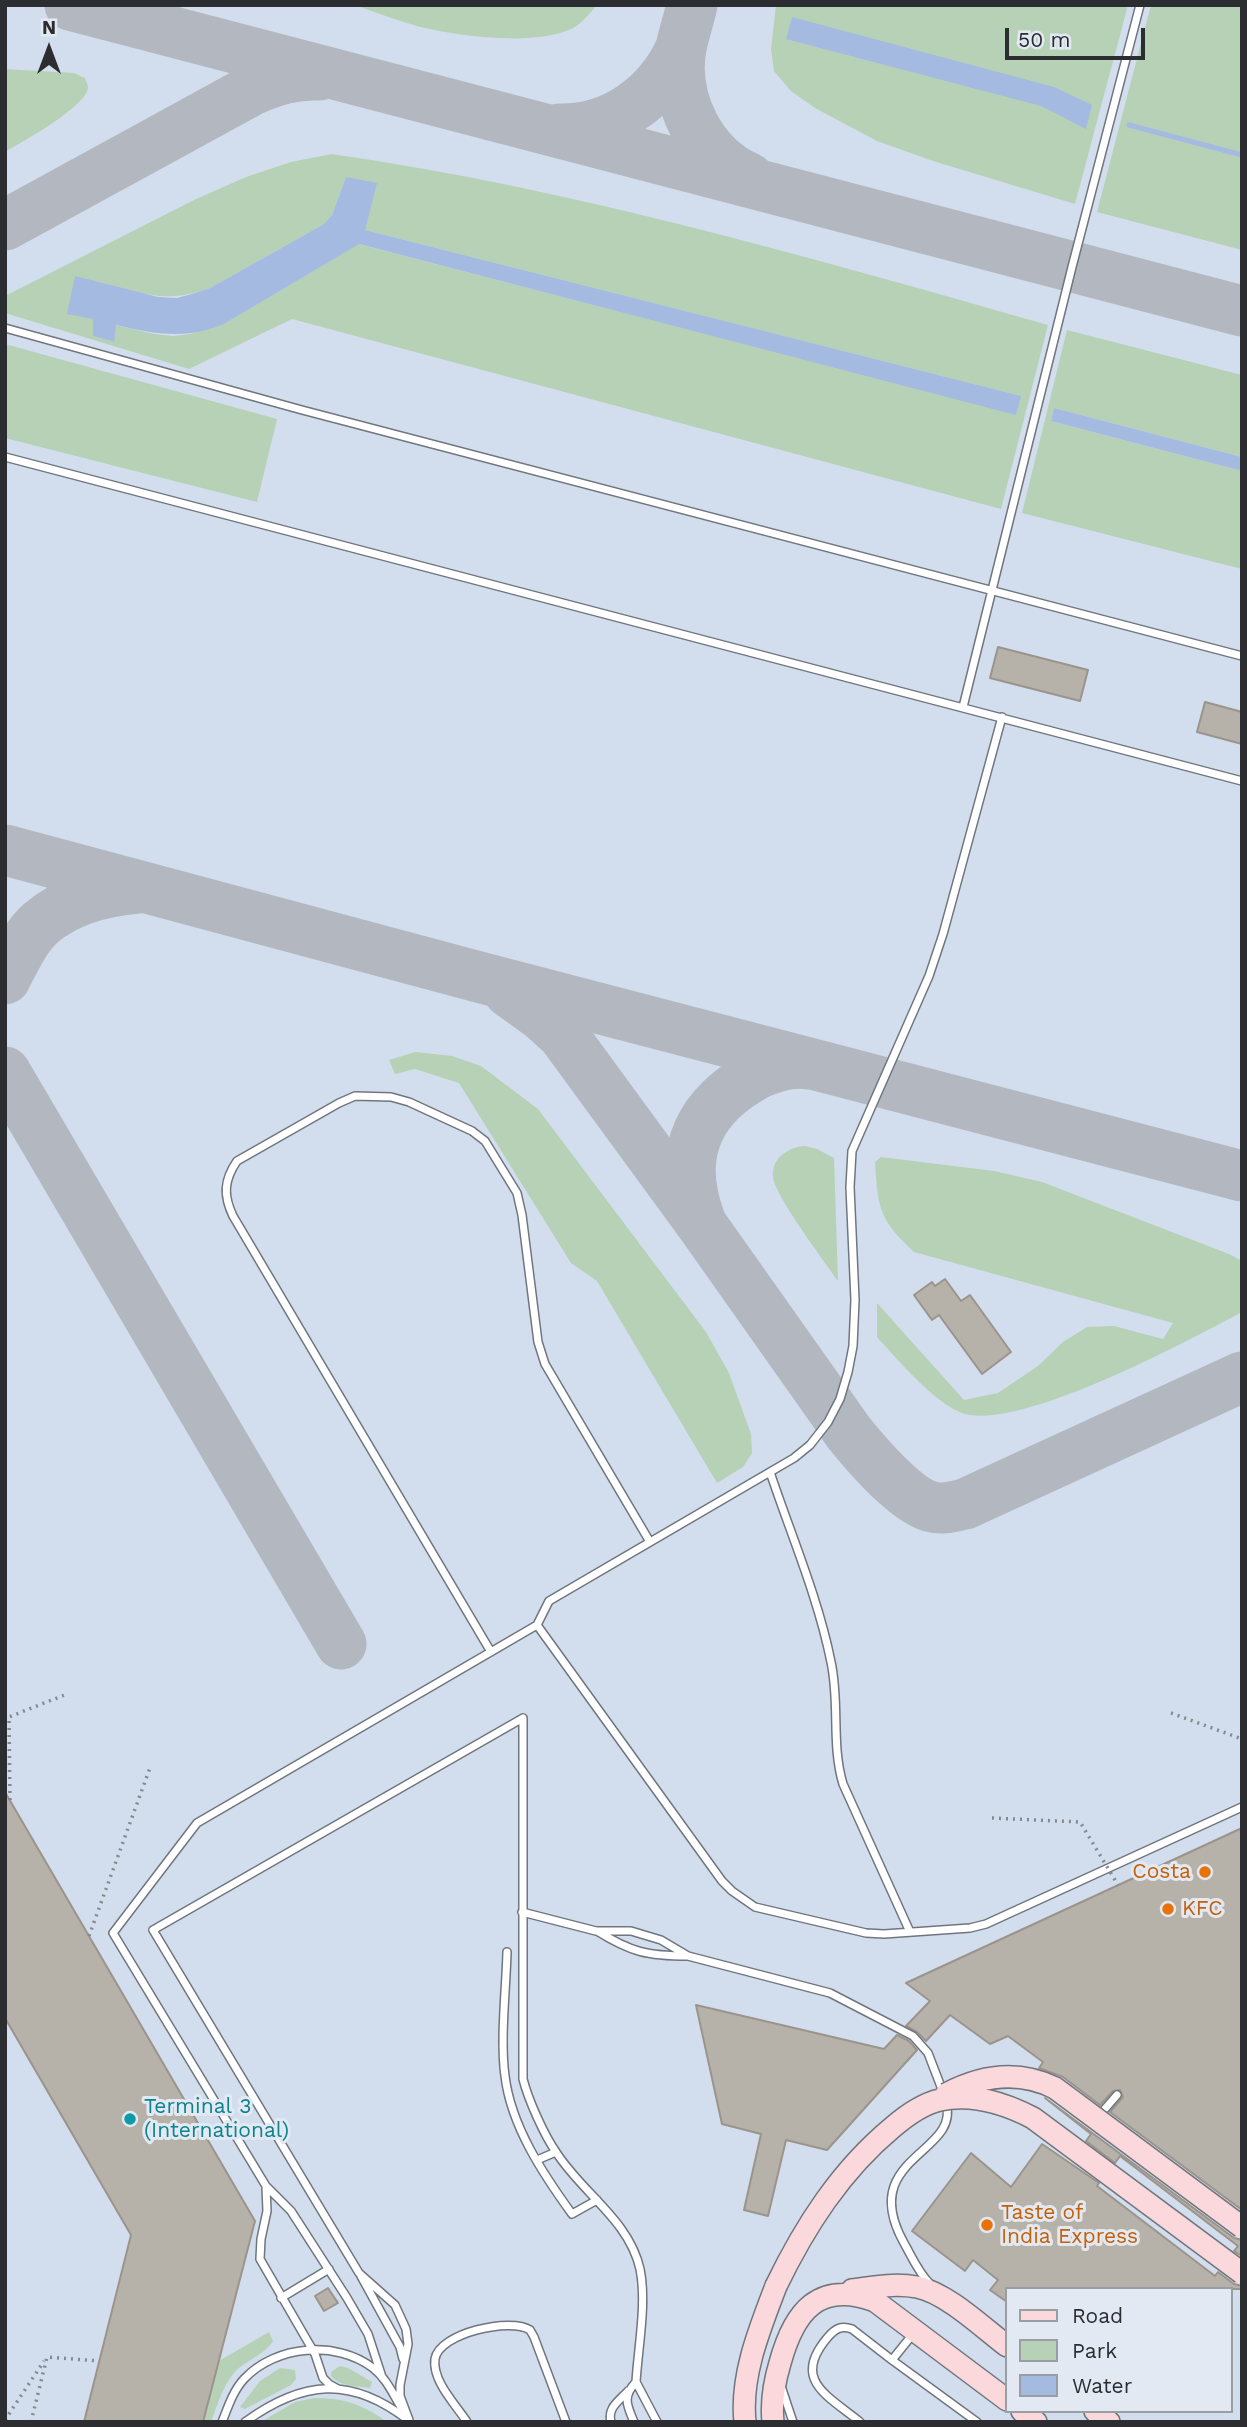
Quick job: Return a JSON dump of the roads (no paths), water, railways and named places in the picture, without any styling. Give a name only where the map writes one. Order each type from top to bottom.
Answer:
[{"type":"main road","points":[[745,2422],[752,2358],[776,2286],[790,2257],[827,2197],[859,2158],[883,2135],[907,2115],[957,2088],[999,2077],[1027,2077],[1055,2088],[1242,2227]]},
{"type":"main road","points":[[923,2106],[939,2100],[967,2098],[1015,2108],[1033,2118],[1242,2273]]},
{"type":"main road","points":[[773,2422],[772,2396],[788,2338],[799,2316],[826,2297],[852,2290],[905,2286],[919,2288],[946,2300],[1006,2345]]},
{"type":"main road","points":[[826,2297],[860,2295],[876,2301],[1006,2399]]},
{"type":"lane","points":[[963,707],[1075,254],[1140,5]]},
{"type":"lane","points":[[5,328],[302,410],[1242,656]]},
{"type":"lane","points":[[5,457],[1242,781]]},
{"type":"lane","points":[[409,2421],[382,2377],[368,2334],[329,2269],[291,2211],[266,2186],[113,1933],[197,1823],[537,1625],[549,1601],[794,1458],[810,1445],[828,1422],[840,1399],[853,1346],[855,1300],[850,1187],[852,1152],[929,976],[1002,717]]},
{"type":"lane","points":[[491,1652],[233,1216],[227,1203],[225,1186],[237,1161],[339,1103],[371,1095],[409,1102],[472,1131],[485,1141],[517,1193],[538,1342],[545,1364],[650,1542]]},
{"type":"lane","points":[[770,1472],[825,1634],[836,1690],[838,1765],[843,1784],[910,1931]]},
{"type":"lane","points":[[537,1625],[722,1881],[755,1908],[769,1912],[866,1933],[970,1928],[986,1924],[1242,1807]]},
{"type":"lane","points":[[403,2366],[400,2347],[359,2273],[153,1930],[523,1718],[523,2079],[527,2093],[556,2152],[628,2238],[643,2287],[636,2382],[657,2422]]},
{"type":"lane","points":[[522,1912],[596,1931],[631,1931],[661,1940],[688,1956]]},
{"type":"lane","points":[[596,1931],[624,1948],[657,1956],[688,1956],[830,1993],[913,2036],[928,2053],[937,2072],[948,2111],[947,2121],[941,2133],[901,2170],[892,2189],[891,2201],[896,2229],[902,2240],[922,2275],[946,2300]]},
{"type":"lane","points":[[508,1952],[504,2075],[514,2115],[537,2160],[572,2214],[597,2200]]},
{"type":"lane","points":[[1096,2118],[1116,2095]]},
{"type":"lane","points":[[537,2160],[556,2152]]},
{"type":"lane","points":[[266,2186],[267,2211],[259,2250],[260,2259],[312,2350],[323,2378],[338,2389],[373,2398],[392,2407],[409,2421]]},
{"type":"lane","points":[[281,2298],[329,2269]]},
{"type":"lane","points":[[359,2273],[395,2305],[403,2321],[408,2337],[400,2396],[409,2421]]},
{"type":"lane","points":[[467,2422],[439,2380],[435,2360],[439,2348],[449,2339],[461,2335],[516,2324],[530,2330],[534,2337],[566,2422]]},
{"type":"lane","points":[[860,2422],[815,2383],[811,2369],[814,2356],[835,2330],[846,2326],[977,2422]]},
{"type":"lane","points":[[892,2360],[915,2331]]},
{"type":"lane","points":[[222,2422],[232,2396],[252,2372],[289,2353],[312,2350],[346,2355],[366,2364],[382,2377]]},
{"type":"lane","points":[[776,2376],[793,2422]]},
{"type":"lane","points":[[611,2422],[611,2409],[636,2382]]},
{"type":"lane","points":[[245,2422],[291,2395],[305,2390],[338,2389]]},
{"type":"lane","points":[[628,2390],[627,2404],[635,2422]]},
{"type":"water","points":[[792,17],[1054,87],[1092,105],[1086,129],[1041,106],[786,39]]},
{"type":"water","points":[[346,177],[377,183],[365,230],[1021,396],[1016,415],[359,244],[224,324],[210,329],[170,334],[116,325],[114,342],[93,336],[93,319],[67,314],[75,276],[158,297],[177,298],[210,288],[324,224],[332,215]]},
{"type":"water","points":[[1054,408],[1242,457],[1242,471],[1051,421]]},
{"type":"waterway","points":[[1129,125],[1242,155]]},
{"type":"place","name":"Costa","points":[[1205,1872]]},
{"type":"place","name":"KFC","points":[[1168,1909]]},
{"type":"place","name":"Terminal 3 (International)","points":[[130,2119]]},
{"type":"place","name":"Taste of India Express","points":[[987,2225]]}]
